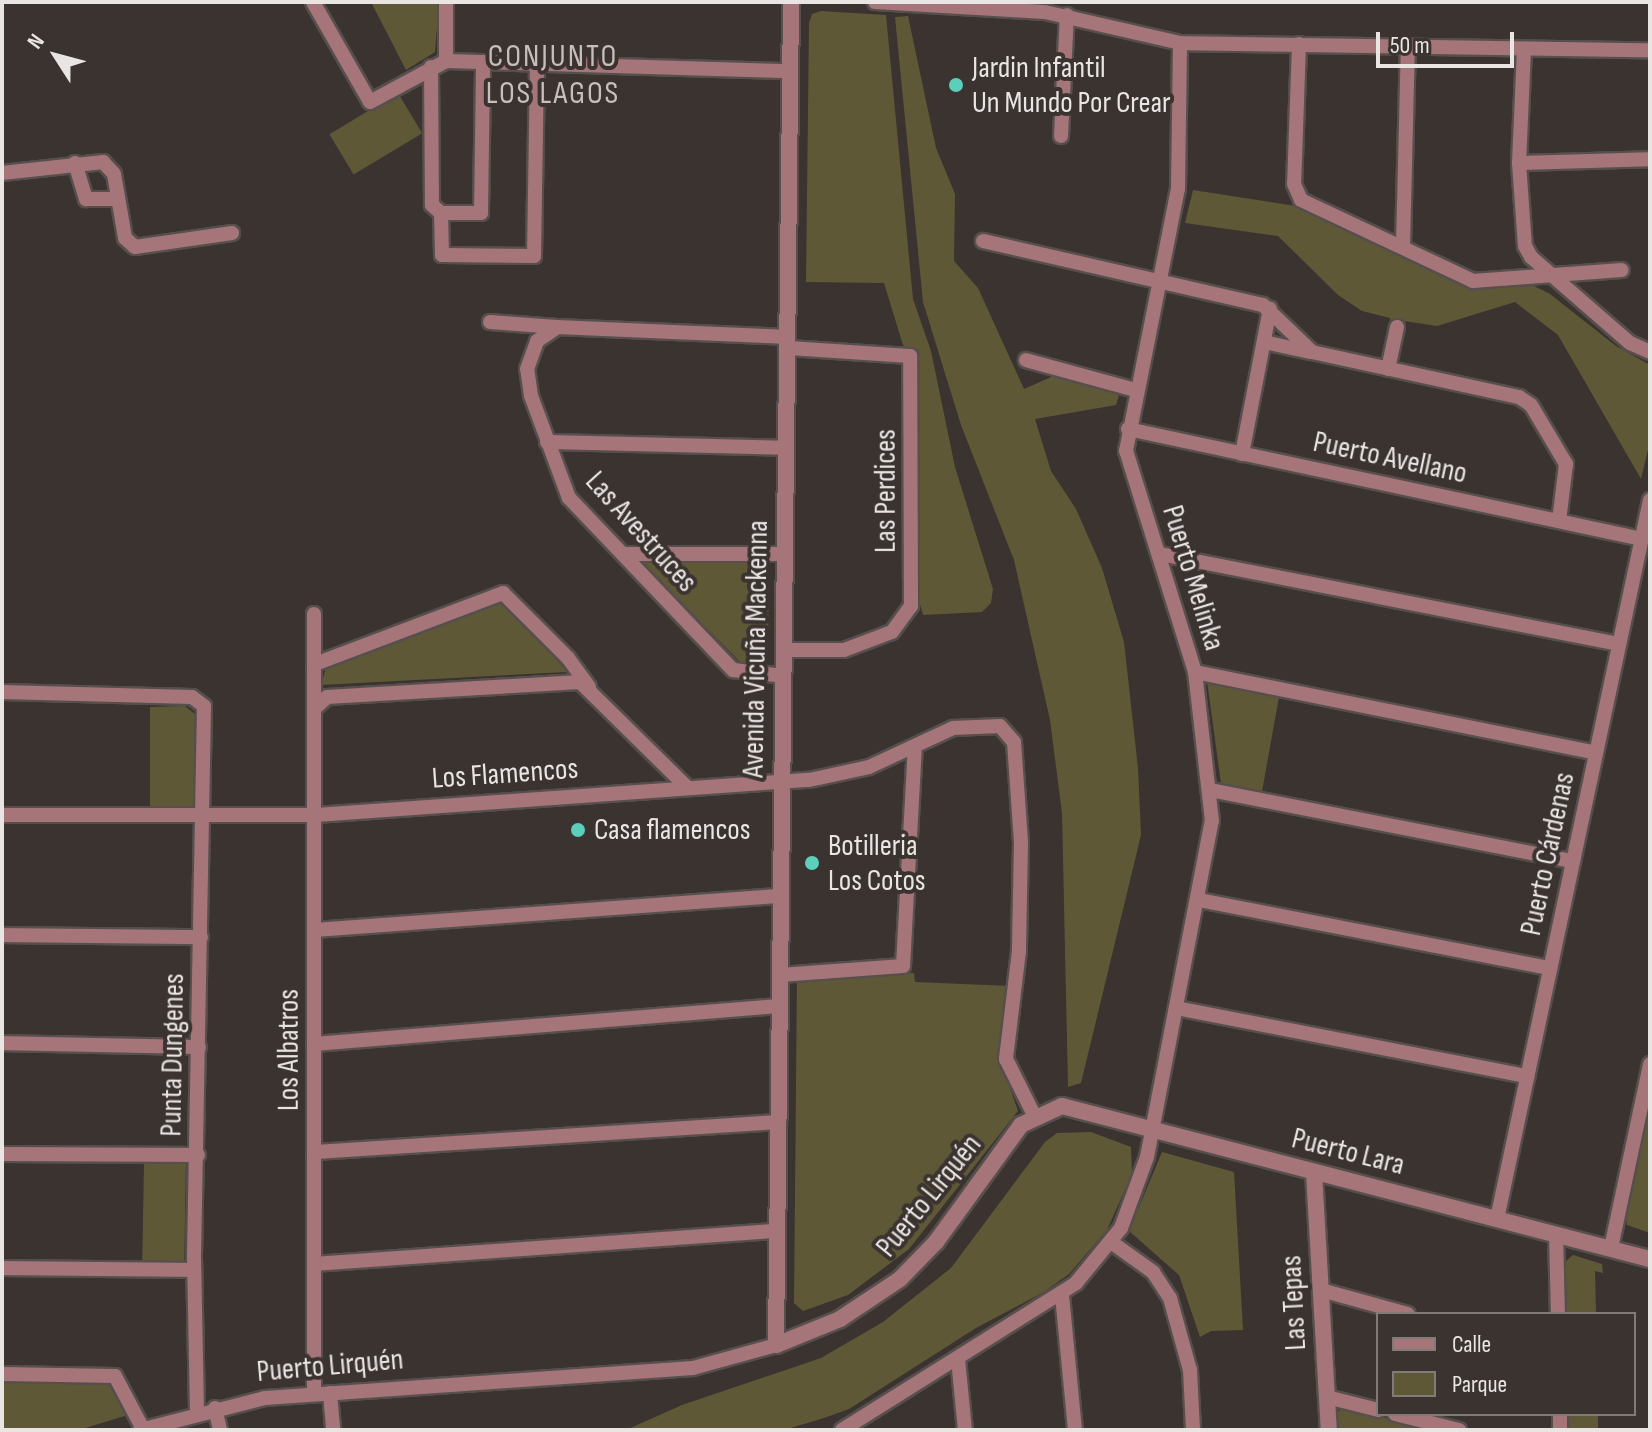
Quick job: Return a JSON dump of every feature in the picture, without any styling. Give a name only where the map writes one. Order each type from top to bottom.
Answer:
[{"type":"street","points":[[313,2],[370,102],[446,61],[791,71]]},
{"type":"street","points":[[446,2],[446,61]]},
{"type":"street","name":"Avenida Vicuña Mackenna","points":[[776,1345],[791,2]]},
{"type":"street","points":[[875,2],[1067,15],[1180,43],[1650,50]]},
{"type":"street","points":[[1061,136],[1067,15]]},
{"type":"street","name":"Puerto Melinka","points":[[842,1430],[1062,1295],[1111,1242],[1140,1185],[1154,1129],[1212,821],[1195,672],[1131,470],[1128,429],[1178,189],[1180,43]]},
{"type":"street","points":[[1299,44],[1297,196],[1473,281],[1555,278],[1622,270]]},
{"type":"street","points":[[1403,246],[1408,48]]},
{"type":"street","points":[[1524,49],[1519,163],[1525,246],[1555,278],[1630,343],[1650,352]]},
{"type":"street","points":[[431,67],[432,205],[441,213],[481,213],[483,62]]},
{"type":"street","points":[[441,213],[442,255],[534,256],[537,63]]},
{"type":"street","points":[[1519,163],[1650,159]]},
{"type":"street","points":[[2,173],[75,163],[108,165],[125,238],[135,247],[232,233]]},
{"type":"street","points":[[75,163],[86,199],[118,199]]},
{"type":"street","points":[[983,241],[1270,309],[1312,352]]},
{"type":"street","points":[[1242,454],[1270,309]]},
{"type":"street","points":[[490,322],[788,342]]},
{"type":"street","name":"Las Avestruces","points":[[558,327],[537,341],[527,369],[547,442],[569,498],[733,670],[784,676]]},
{"type":"street","points":[[1388,369],[1397,327]]},
{"type":"street","name":"Las Perdices","points":[[784,650],[837,652],[892,632],[908,616],[911,591],[910,356],[788,342]]},
{"type":"street","points":[[1264,342],[1508,392],[1531,405],[1568,472],[1559,521]]},
{"type":"street","points":[[1026,360],[1136,390]]},
{"type":"street","name":"Puerto Avellano","points":[[1128,429],[1642,539]]},
{"type":"street","points":[[547,442],[787,448]]},
{"type":"street","name":"Puerto Cárdenas","points":[[1497,1219],[1650,500]]},
{"type":"street","points":[[624,554],[785,554]]},
{"type":"street","points":[[1160,554],[1619,644]]},
{"type":"street","points":[[315,664],[503,593],[568,658],[589,687],[686,786]]},
{"type":"street","name":"Los Albatros","points":[[314,614],[314,1394]]},
{"type":"street","points":[[1195,672],[1596,753]]},
{"type":"street","points":[[316,707],[327,697],[580,682],[589,687]]},
{"type":"street","name":"Punta Dungenes","points":[[2,692],[199,699],[204,706],[194,1270],[197,1414]]},
{"type":"street","name":"Los Flamencos","points":[[2,815],[316,815],[783,781],[851,773],[965,725],[1000,726],[1014,742],[1021,843],[1019,951],[1006,1059],[1034,1115]]},
{"type":"street","points":[[780,975],[903,966],[915,746]]},
{"type":"street","points":[[1210,790],[1573,861]]},
{"type":"street","points":[[315,930],[781,896]]},
{"type":"street","points":[[1199,900],[1550,968]]},
{"type":"street","points":[[2,935],[201,937]]},
{"type":"street","points":[[315,1044],[780,1006]]},
{"type":"street","points":[[1176,1008],[1527,1076]]},
{"type":"street","points":[[2,1043],[199,1047]]},
{"type":"street","points":[[1611,1248],[1650,1064]]},
{"type":"street","name":"Puerto Lara","points":[[1034,1115],[1062,1106],[1650,1259]]},
{"type":"street","name":"Puerto Lirquén","points":[[142,1430],[215,1408],[314,1394],[693,1368],[776,1345],[840,1319],[900,1279],[936,1242],[1010,1139],[1034,1115]]},
{"type":"street","points":[[315,1152],[779,1122]]},
{"type":"street","points":[[2,1154],[198,1155]]},
{"type":"street","name":"Las Tepas","points":[[1314,1173],[1329,1430]]},
{"type":"street","points":[[314,1264],[777,1231]]},
{"type":"street","points":[[1556,1234],[1558,1312]]},
{"type":"street","points":[[1111,1242],[1153,1272],[1170,1298],[1190,1370],[1193,1430]]},
{"type":"street","points":[[2,1268],[194,1270]]},
{"type":"street","points":[[1321,1290],[1401,1312]]},
{"type":"street","points":[[1062,1295],[1075,1430]]},
{"type":"street","points":[[958,1359],[965,1430]]},
{"type":"street","points":[[2,1374],[115,1376],[142,1430]]},
{"type":"street","points":[[330,1393],[333,1430]]},
{"type":"street","points":[[1327,1397],[1376,1409]]},
{"type":"street","points":[[215,1408],[220,1430]]},
{"type":"street","points":[[1403,1416],[1459,1430]]},
{"type":"green space","points":[[371,2],[439,2],[435,52],[406,70]]},
{"type":"green space","points":[[821,11],[886,15],[913,299],[931,351],[955,467],[993,589],[991,603],[982,612],[923,615],[918,597],[918,367],[916,354],[903,345],[884,283],[806,282],[809,23],[812,14]]},
{"type":"green space","points":[[908,16],[936,148],[955,194],[954,261],[978,288],[1024,389],[1058,374],[1120,392],[1116,405],[1035,419],[1051,471],[1076,509],[1102,568],[1124,642],[1138,768],[1141,835],[1081,1083],[1068,1087],[1062,813],[1050,720],[1014,560],[961,425],[923,302],[895,17]]},
{"type":"green space","points":[[398,93],[422,133],[354,174],[329,134]]},
{"type":"green space","points":[[1193,190],[1302,207],[1477,287],[1534,286],[1550,294],[1616,346],[1650,365],[1650,441],[1641,479],[1558,335],[1515,302],[1437,326],[1404,321],[1402,327],[1390,325],[1390,318],[1362,311],[1338,295],[1278,236],[1185,223]]},
{"type":"green space","points":[[762,560],[769,566],[768,648],[762,661],[744,666],[641,562]]},
{"type":"green space","points":[[497,602],[511,606],[567,672],[321,685],[326,668]]},
{"type":"green space","points":[[1207,681],[1279,697],[1261,797],[1221,784]]},
{"type":"green space","points":[[185,706],[196,715],[196,801],[191,809],[150,811],[150,707]]},
{"type":"green space","points":[[914,973],[915,982],[1010,986],[1002,1065],[1018,1111],[909,1249],[848,1295],[803,1311],[794,1303],[797,976]]},
{"type":"green space","points":[[1650,1102],[1650,1233],[1627,1225],[1625,1214]]},
{"type":"green space","points":[[1091,1132],[1131,1147],[1132,1174],[1107,1230],[1069,1274],[1044,1292],[976,1328],[849,1409],[824,1418],[784,1430],[626,1430],[682,1405],[821,1358],[883,1322],[951,1268],[1045,1142],[1057,1133]]},
{"type":"green space","points":[[1162,1152],[1234,1172],[1243,1330],[1211,1331],[1200,1337],[1179,1275],[1129,1231]]},
{"type":"green space","points":[[144,1162],[186,1163],[184,1262],[142,1261]]},
{"type":"green space","points":[[1573,1255],[1602,1264],[1603,1273],[1595,1271],[1596,1312],[1565,1312],[1565,1262]]},
{"type":"green space","points":[[104,1381],[113,1385],[131,1414],[79,1430],[2,1430],[2,1382]]},
{"type":"green space","points":[[1345,1408],[1435,1430],[1338,1430],[1336,1412]]},
{"type":"green space","points":[[1567,1416],[1598,1416],[1598,1430],[1567,1430]]},
{"type":"place","name":"Jardin Infantil Un Mundo Por Crear","points":[[956,85]]},
{"type":"place","name":"Casa flamencos","points":[[578,830]]},
{"type":"place","name":"Botilleria Los Cotos","points":[[812,863]]},
{"type":"district","name":"CONJUNTO LOS LAGOS","points":[[553,76]]}]
